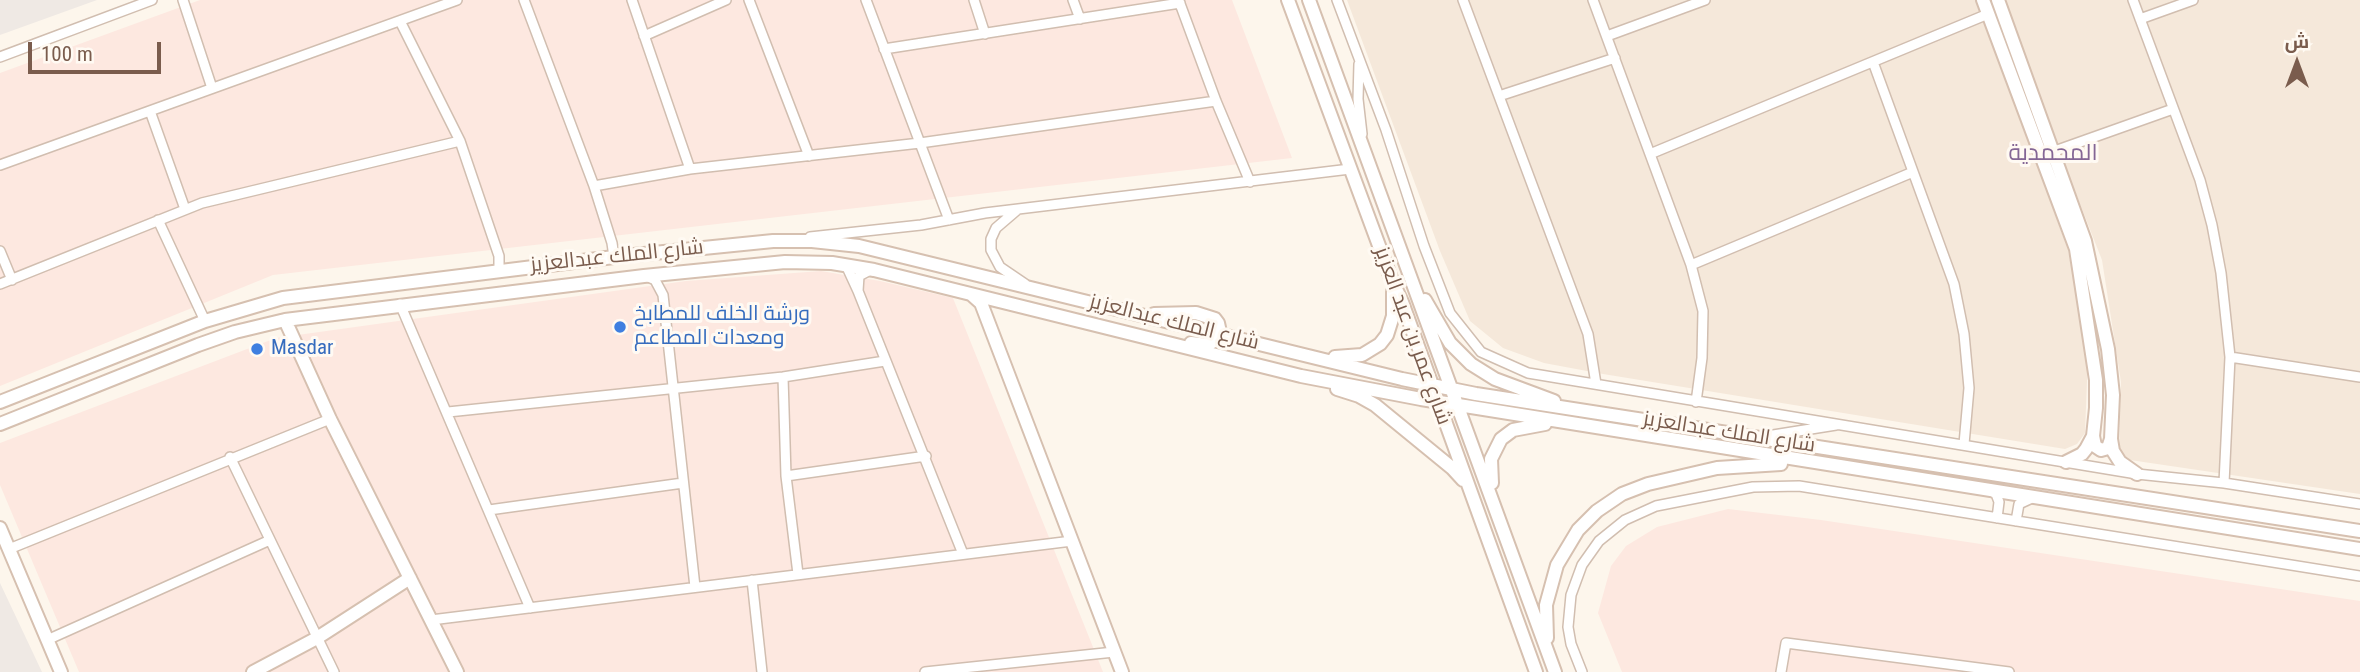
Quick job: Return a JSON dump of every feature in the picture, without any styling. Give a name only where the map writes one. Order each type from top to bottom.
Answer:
[{"type":"street","points":[[0,57],[152,0]]},
{"type":"street","points":[[183,0],[212,88]]},
{"type":"street","points":[[0,165],[457,0]]},
{"type":"street","points":[[524,0],[594,186],[614,257]]},
{"type":"street","points":[[632,0],[690,169]]},
{"type":"street","points":[[644,36],[726,0]]},
{"type":"street","points":[[749,0],[809,156]]},
{"type":"street","points":[[866,0],[949,219]]},
{"type":"street","points":[[974,0],[985,34]]},
{"type":"street","points":[[1073,0],[1080,19]]},
{"type":"street","name":"شارع عمر بن عبد العزيز","points":[[1288,0],[1402,302],[1536,672]]},
{"type":"street","name":"شارع عمر بن عبد العزيز","points":[[1309,0],[1556,672]]},
{"type":"street","points":[[1463,0],[1588,334],[1596,384]]},
{"type":"street","points":[[1593,0],[1690,265],[1703,310],[1702,358],[1696,402]]},
{"type":"street","points":[[1607,36],[1705,0]]},
{"type":"street","points":[[1983,0],[2076,249],[2096,380],[2093,436],[2095,446],[2101,450],[2108,448],[2111,439],[2113,395],[2099,301],[2085,241],[1998,0]]},
{"type":"street","points":[[2133,0],[2200,180],[2212,225],[2221,274],[2230,357],[2224,483]]},
{"type":"street","points":[[2140,19],[2193,0]]},
{"type":"street","points":[[1340,1],[1450,313],[1481,352],[1528,373],[2137,474],[2224,483],[2360,504]]},
{"type":"street","points":[[884,49],[1180,2],[1216,101],[1250,181]]},
{"type":"street","points":[[1650,154],[1988,14]]},
{"type":"street","points":[[400,21],[460,141],[499,256],[499,271]]},
{"type":"street","points":[[1359,58],[1358,99],[1364,149]]},
{"type":"street","points":[[1499,96],[1615,58]]},
{"type":"street","points":[[1873,62],[1954,284],[1964,334],[1969,387],[1964,444]]},
{"type":"street","points":[[594,186],[690,169],[920,143],[1216,101]]},
{"type":"street","points":[[2052,152],[2174,109]]},
{"type":"street","points":[[150,111],[185,209]]},
{"type":"street","points":[[0,284],[202,202],[460,141]]},
{"type":"street","points":[[773,241],[921,225],[1018,209],[1350,169]]},
{"type":"street","points":[[1690,265],[1913,172]]},
{"type":"street","points":[[1018,209],[996,228],[991,239],[991,250],[1000,267],[1031,288]]},
{"type":"street","points":[[158,220],[205,321]]},
{"type":"street","name":"شارع الملك عبدالعزيز","points":[[0,402],[205,321],[258,304],[314,292],[698,248],[773,241],[812,241],[859,246],[1452,389],[2360,531]]},
{"type":"street","points":[[589,282],[620,272],[698,263],[705,255],[698,248]]},
{"type":"street","points":[[0,251],[12,280]]},
{"type":"street","name":"شارع الملك عبدالعزيز","points":[[0,425],[198,345],[262,324],[400,304],[644,276],[785,262],[846,265],[1301,376],[1438,402],[2360,549]]},
{"type":"street","points":[[846,265],[964,554]]},
{"type":"street","points":[[1407,268],[1450,343],[1471,364],[1495,379],[1570,408]]},
{"type":"street","points":[[858,292],[859,276],[864,271],[874,271]]},
{"type":"street","points":[[644,276],[654,280],[661,290],[675,387],[695,587]]},
{"type":"street","points":[[1313,357],[1353,358],[1373,350],[1380,344],[1387,335],[1393,316],[1391,278]]},
{"type":"street","points":[[972,295],[981,303],[1122,672]]},
{"type":"street","points":[[400,304],[530,608]]},
{"type":"street","points":[[990,327],[994,310],[1002,306],[1015,306]]},
{"type":"street","points":[[285,320],[330,419],[457,672]]},
{"type":"street","points":[[1074,321],[1119,325],[1201,345],[1212,343],[1219,334]]},
{"type":"street","points":[[2230,357],[2360,377]]},
{"type":"street","points":[[448,412],[783,377],[885,361]]},
{"type":"street","points":[[1301,376],[1359,396],[1375,405],[1452,468],[1470,492]]},
{"type":"street","points":[[783,377],[786,476],[798,574]]},
{"type":"street","points":[[9,549],[230,457],[330,419]]},
{"type":"street","points":[[1495,504],[1490,467],[1493,452],[1501,439],[1513,430],[1523,427],[1559,422]]},
{"type":"street","points":[[1759,437],[1844,424]]},
{"type":"street","points":[[2066,462],[2082,454],[2093,436]]},
{"type":"street","points":[[2111,439],[2116,457],[2137,474]]},
{"type":"street","points":[[786,476],[926,456]]},
{"type":"street","points":[[230,457],[334,672]]},
{"type":"street","points":[[1548,652],[1546,605],[1557,565],[1578,530],[1608,503],[1622,494],[1648,484],[1717,468],[1757,464],[1816,464]]},
{"type":"street","points":[[489,510],[683,483]]},
{"type":"street","points":[[1574,672],[1569,626],[1571,595],[1582,565],[1599,541],[1637,513],[1656,506],[1753,487],[1787,485],[2360,576]]},
{"type":"street","points":[[1991,491],[1999,502],[1997,518]]},
{"type":"street","points":[[2016,521],[2019,503],[2032,498]]},
{"type":"street","points":[[0,528],[61,672]]},
{"type":"street","points":[[47,640],[270,540]]},
{"type":"street","points":[[431,620],[1072,541]]},
{"type":"street","points":[[253,672],[317,638],[410,578]]},
{"type":"street","points":[[752,580],[762,672]]},
{"type":"street","points":[[1781,672],[1786,643],[2009,672]]},
{"type":"street","points":[[1571,644],[1582,672]]},
{"type":"street","points":[[925,672],[1005,668],[1114,652]]},
{"type":"shaded area","points":[[0,0],[97,0],[0,35]]},
{"type":"shaded area","points":[[200,0],[1232,0],[1292,158],[273,275],[0,386],[0,73]]},
{"type":"shaded area","points":[[1347,0],[1977,0],[2068,250],[2088,355],[2085,433],[2077,444],[2065,449],[1603,374],[1544,363],[1503,348],[1470,321],[1440,251]]},
{"type":"shaded area","points":[[2000,0],[2360,0],[2360,494],[2130,460],[2119,451],[2121,382],[2102,260]]},
{"type":"shaded area","points":[[821,271],[953,298],[1103,672],[79,672],[0,485],[0,443],[276,338],[686,281]]},
{"type":"shaded area","points":[[1728,509],[1821,520],[2360,601],[2360,672],[1622,672],[1598,613],[1611,566],[1626,546],[1657,527]]},
{"type":"shaded area","points":[[0,583],[42,672],[0,672]]},
{"type":"place","name":"ورشة الخلف للمطابخ ومعدات المطاعم","points":[[620,327]]},
{"type":"place","name":"Masdar","points":[[257,349]]},
{"type":"district","name":"المحمدية","points":[[2053,154]]}]
